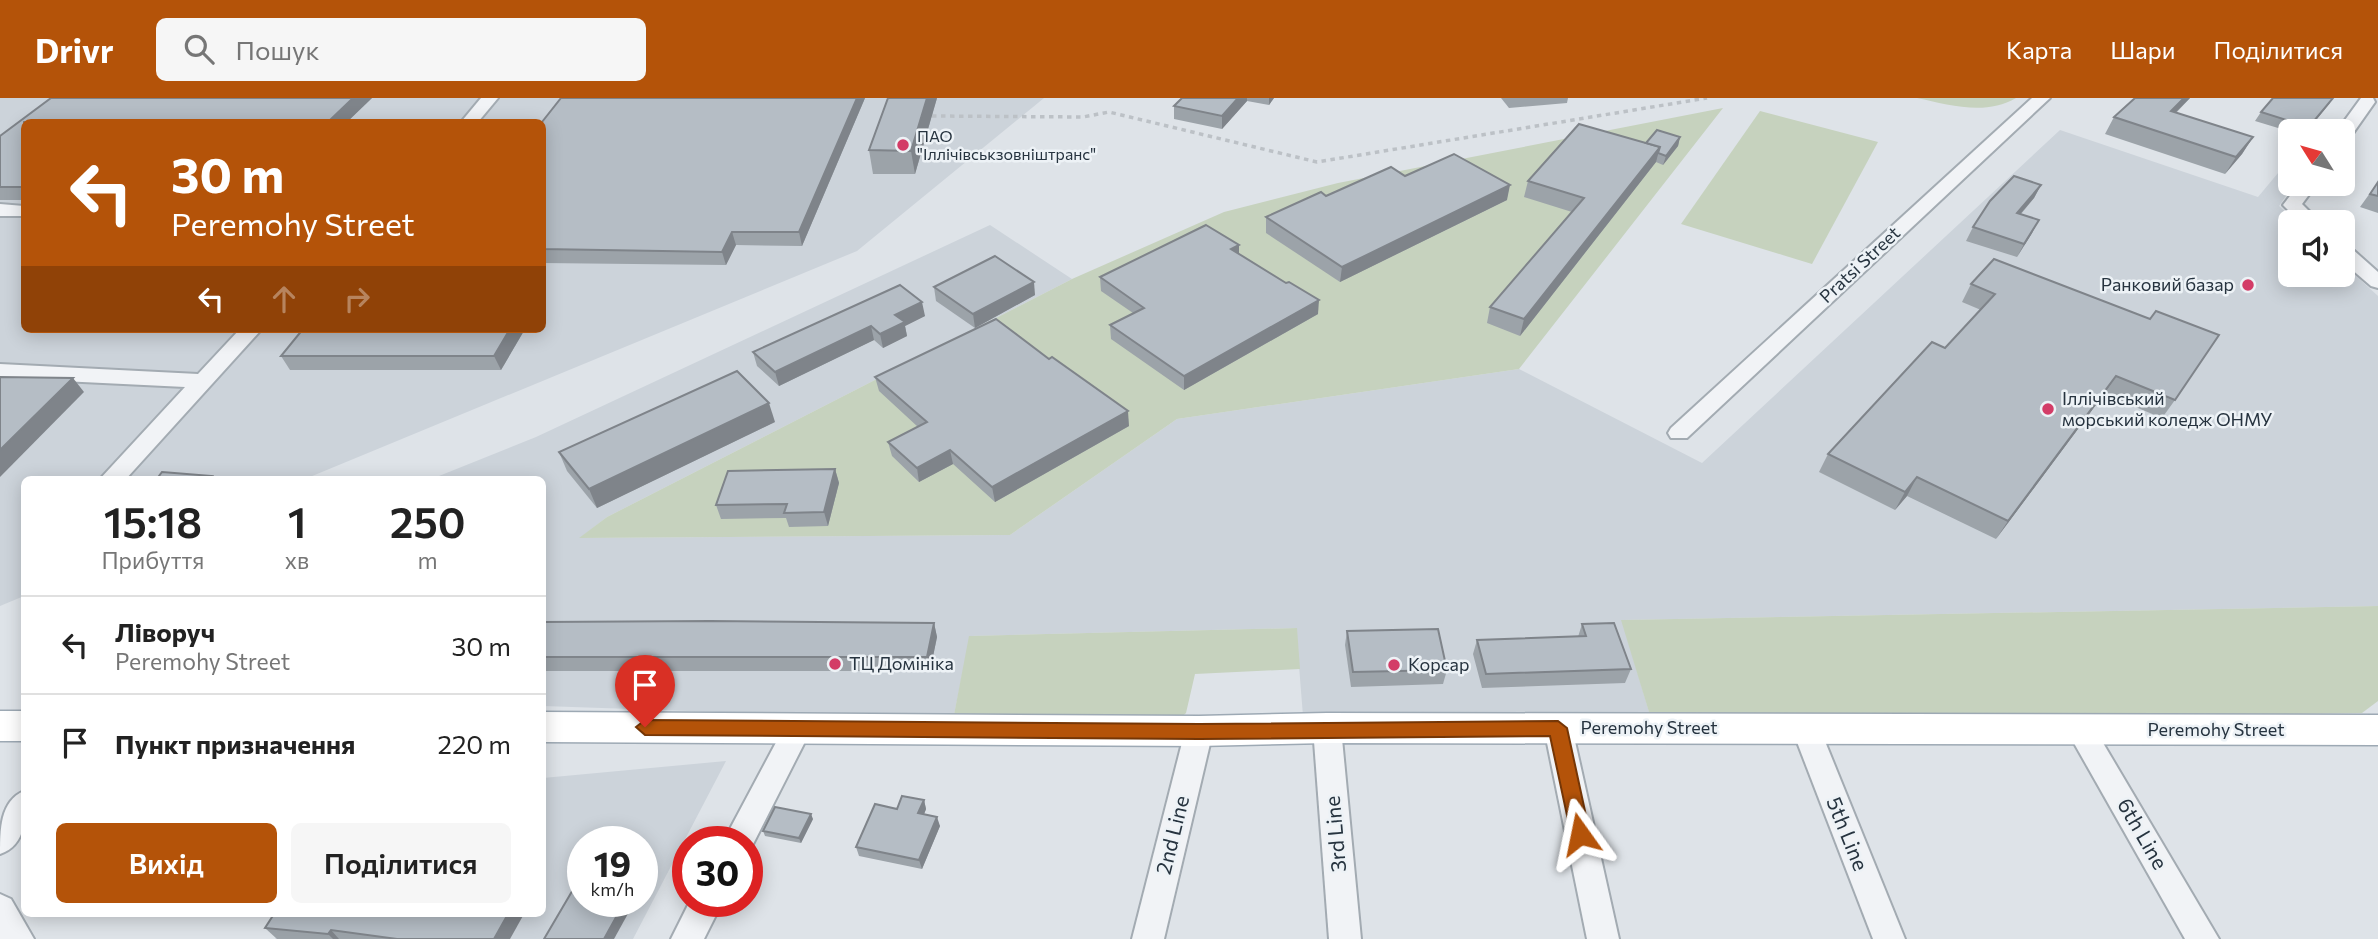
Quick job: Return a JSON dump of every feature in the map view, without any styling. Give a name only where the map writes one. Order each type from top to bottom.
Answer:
[{"type":"main road","points":[[0,726],[21,726]]},
{"type":"main road","name":"Peremohy Street","points":[[546,727],[1199,731],[1327,728],[2378,730]]},
{"type":"street","points":[[472,119],[491,98]]},
{"type":"street","name":"Pratsi Street","points":[[1679,433],[2042,98]]},
{"type":"street","points":[[2354,119],[2366,102]]},
{"type":"street","points":[[2298,210],[2292,205],[2299,196]]},
{"type":"street","points":[[0,211],[21,211]]},
{"type":"street","points":[[2355,262],[2378,282]]},
{"type":"street","points":[[115,476],[248,333]]},
{"type":"street","points":[[0,371],[203,382]]},
{"type":"street","points":[[746,826],[798,728]]},
{"type":"street","name":"3rd Line","points":[[1327,728],[1345,939]]},
{"type":"street","points":[[1558,728],[1603,939]]},
{"type":"street","name":"5th Line","points":[[1806,729],[1889,939]]},
{"type":"street","name":"6th Line","points":[[2080,729],[2203,939]]},
{"type":"street","name":"2nd Line","points":[[1148,939],[1199,731]]},
{"type":"street","points":[[0,841],[21,809]]},
{"type":"street","points":[[0,909],[19,939]]},
{"type":"street","points":[[687,939],[699,917]]},
{"type":"path","points":[[932,116],[1083,117],[1109,112],[1317,162],[1707,98]]},
{"type":"shaded area","points":[[0,98],[1044,98],[857,251],[312,476],[21,476],[21,597],[0,606]]},
{"type":"shaded area","points":[[2060,130],[2258,197],[2278,173],[2278,196],[2286,196],[2279,206],[2284,210],[2278,210],[2278,287],[2355,287],[2355,275],[2378,296],[2378,606],[1622,620],[1652,722],[1303,716],[1296,628],[970,636],[953,720],[546,706],[546,476],[439,476],[536,437],[990,225],[1072,279],[607,517],[580,538],[1010,535],[1177,419],[1519,369],[1702,463]]},
{"type":"shaded area","points":[[726,761],[692,826],[672,826],[672,864],[658,891],[658,826],[567,826],[567,917],[644,917],[633,939],[275,939],[288,917],[546,917],[546,778]]},
{"type":"green space","points":[[1917,98],[2016,98],[1992,107],[1980,108],[1954,106]]},
{"type":"green space","points":[[1723,108],[1519,369],[1177,419],[1010,535],[579,538],[607,517],[1072,279],[1224,212],[1338,183]]},
{"type":"green space","points":[[1760,111],[1878,142],[1812,264],[1681,224]]},
{"type":"green space","points":[[2378,606],[2378,701],[2362,713],[1652,722],[1621,620]]},
{"type":"green space","points":[[1297,628],[1300,669],[1195,674],[1186,713],[1177,721],[953,720],[969,636]]},
{"type":"building","points":[[51,98],[353,98],[331,119],[23,119]]},
{"type":"building","points":[[561,98],[857,98],[799,232],[732,232],[722,252],[546,249],[544,119]]},
{"type":"building","points":[[888,98],[927,98],[911,151],[869,150]]},
{"type":"building","points":[[1182,98],[1238,98],[1222,116],[1174,106]]},
{"type":"building","points":[[2135,98],[2184,98],[2171,111],[2253,137],[2236,157],[2114,117]]},
{"type":"building","points":[[2273,98],[2333,98],[2316,119],[2283,119],[2261,112]]},
{"type":"building","points":[[21,120],[21,187],[0,187],[0,136]]},
{"type":"building","points":[[1579,124],[1660,147],[1524,319],[1490,307],[1584,198],[1528,181]]},
{"type":"building","points":[[1657,130],[1680,137],[1666,156],[1658,153],[1660,147],[1646,143]]},
{"type":"building","points":[[1454,154],[1510,185],[1342,267],[1266,217],[1321,192],[1326,196],[1391,167],[1405,176]]},
{"type":"building","points":[[2014,176],[2041,185],[2017,213],[2039,220],[2024,244],[1973,227],[1990,201]]},
{"type":"building","points":[[2378,182],[2378,196],[2370,194]]},
{"type":"building","points":[[1206,225],[1239,245],[1231,249],[1319,300],[1184,376],[1110,325],[1144,308],[1100,277]]},
{"type":"building","points":[[995,256],[1034,282],[973,314],[934,287]]},
{"type":"building","points":[[1994,259],[2150,319],[2156,311],[2219,335],[2175,400],[2116,376],[2008,521],[1917,477],[1905,492],[1828,454],[1932,342],[1945,348],[1995,294],[1971,284]]},
{"type":"building","points":[[900,285],[922,302],[895,315],[905,322],[880,334],[871,326],[775,372],[753,352]]},
{"type":"building","points":[[996,319],[1049,359],[1052,357],[1128,411],[992,487],[950,450],[917,468],[888,442],[927,422],[875,377]]},
{"type":"building","points":[[300,333],[508,333],[494,356],[281,356]]},
{"type":"building","points":[[737,371],[769,403],[589,489],[559,452]]},
{"type":"building","points":[[0,377],[73,378],[0,450]]},
{"type":"building","points":[[835,469],[824,512],[784,513],[787,504],[716,505],[728,471]]},
{"type":"building","points":[[162,472],[212,476],[159,476]]},
{"type":"building","points":[[546,622],[934,623],[927,657],[546,657]]},
{"type":"building","points":[[1614,623],[1631,669],[1486,674],[1477,640],[1586,636],[1582,624]]},
{"type":"building","name":"Корсар","points":[[1438,629],[1447,670],[1353,672],[1347,631]]},
{"type":"building","points":[[902,796],[924,800],[918,813],[937,817],[919,860],[856,847],[875,804],[897,809]]},
{"type":"building","points":[[775,807],[811,814],[799,838],[763,831]]},
{"type":"building","points":[[567,900],[567,917],[616,917],[604,939],[544,939]]},
{"type":"building","points":[[272,917],[506,917],[494,939],[397,939],[331,930],[328,934],[265,928]]},
{"type":"place","name":"ПАО \"Іллічівськзовніштранс\"","points":[[903,145]]},
{"type":"place","name":"Ранковий базар","points":[[2248,285]]},
{"type":"place","name":"Іллічівський морський коледж ОНМУ","points":[[2048,409]]},
{"type":"place","name":"ТЦ Домініка","points":[[835,664]]},
{"type":"place","name":"Корсар","points":[[1394,665]]},
{"type":"route","points":[[645,727],[1199,731],[1558,728],[1580,834]]}]
